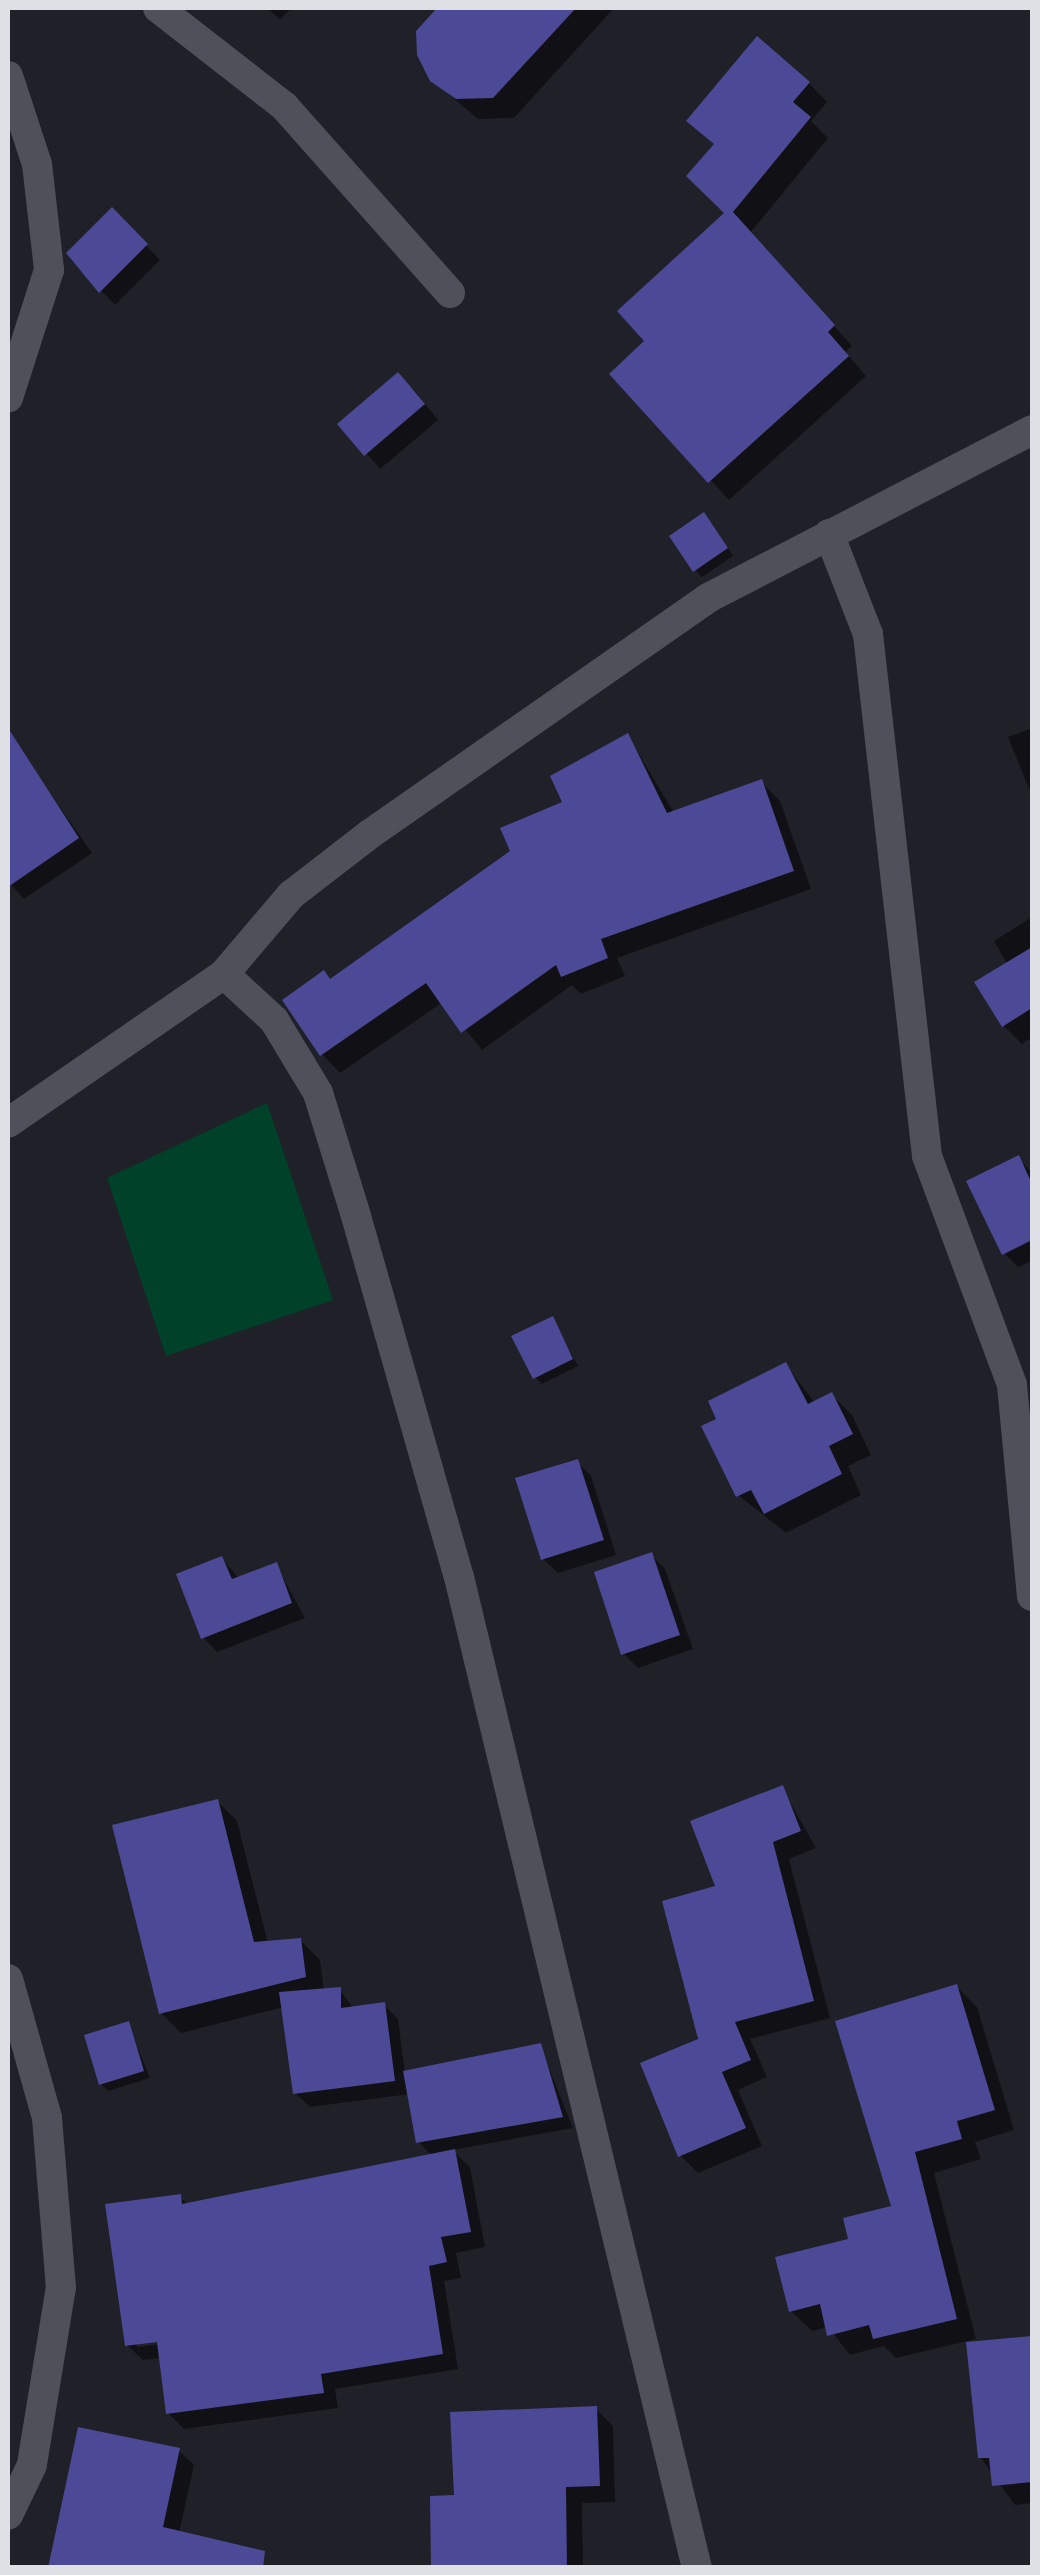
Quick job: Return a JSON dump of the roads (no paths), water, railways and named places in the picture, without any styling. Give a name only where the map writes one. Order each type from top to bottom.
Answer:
[{"type":"street","points":[[158,8],[284,106],[450,294]]},
{"type":"street","points":[[8,76],[37,164],[49,270],[8,398]]},
{"type":"street","points":[[8,1124],[224,974],[290,895],[370,834],[710,597],[1032,430]]},
{"type":"street","points":[[829,534],[868,634],[927,1156],[1012,1384],[1032,1596]]},
{"type":"street","points":[[224,974],[274,1020],[318,1093],[356,1216],[464,1595],[697,2568]]},
{"type":"street","points":[[8,1978],[47,2118],[61,2287],[32,2465],[8,2515]]}]
